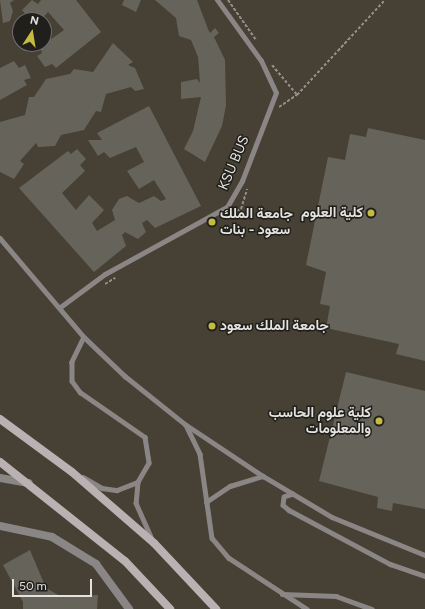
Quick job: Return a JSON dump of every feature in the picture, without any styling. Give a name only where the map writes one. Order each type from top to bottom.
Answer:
[{"type":"main road","points":[[0,419],[72,472],[154,544],[216,609]]},
{"type":"main road","points":[[0,462],[31,483],[125,561],[170,609]]},
{"type":"street","points":[[0,478],[31,483]]},
{"type":"street","points":[[0,526],[52,537],[96,564],[128,607],[138,609]]},
{"type":"lane","name":"KSU BUS","points":[[59,308],[105,274],[227,207],[242,181],[276,93],[261,60],[217,0]]},
{"type":"lane","points":[[0,238],[84,337],[125,376],[185,424],[263,476],[332,517],[425,555]]},
{"type":"lane","points":[[84,337],[72,362],[72,381],[80,392],[145,437],[149,463],[138,482],[136,503],[154,544]]},
{"type":"lane","points":[[185,424],[200,454],[212,538],[229,558],[280,594],[307,609]]},
{"type":"lane","points":[[72,472],[102,488],[117,490],[138,482]]},
{"type":"lane","points":[[206,502],[230,486],[263,476]]},
{"type":"lane","points":[[293,494],[284,497],[283,505],[289,510],[390,564],[425,576]]},
{"type":"lane","points":[[280,594],[336,596],[372,609]]},
{"type":"path","points":[[278,108],[297,96],[385,0]]},
{"type":"path","points":[[227,216],[240,209],[248,187]]},
{"type":"path","points":[[101,287],[121,275]]},
{"type":"shaded area","name":"جامعة الملك سعود","points":[[0,0],[425,0],[425,609],[0,609]]},
{"type":"building","points":[[0,0],[14,0],[10,3],[13,11],[10,21],[3,23]]},
{"type":"building","points":[[32,0],[38,4],[41,0],[76,0],[101,32],[56,68],[52,64],[45,67],[37,56],[42,52],[52,52],[52,38],[64,30],[52,16],[52,12],[24,12],[22,10]]},
{"type":"building","points":[[124,0],[141,0],[136,12],[122,5]]},
{"type":"building","points":[[155,0],[197,0],[210,33],[215,28],[219,33],[214,37],[225,60],[226,105],[222,126],[205,162],[184,149],[193,131],[201,97],[181,99],[181,82],[197,79],[200,83],[198,57],[191,40],[179,36],[176,18]]},
{"type":"building","points":[[113,43],[133,62],[128,65],[135,68],[144,89],[135,91],[131,87],[106,94],[101,112],[96,111],[84,130],[61,135],[55,146],[38,147],[36,143],[20,161],[24,164],[14,179],[0,172],[0,122],[25,115],[29,97],[34,97],[46,79],[70,74],[74,69],[93,72]]},
{"type":"building","points":[[14,61],[19,68],[25,65],[31,78],[24,80],[27,85],[0,100],[0,68]]},
{"type":"building","points":[[149,106],[201,206],[155,228],[147,220],[142,223],[146,232],[138,239],[125,232],[122,235],[126,246],[94,272],[19,188],[68,151],[71,154],[77,149],[86,159],[80,165],[85,171],[62,193],[76,210],[89,195],[104,210],[92,223],[97,231],[115,220],[112,210],[119,199],[127,196],[139,203],[154,196],[161,201],[166,199],[154,180],[139,189],[127,171],[144,162],[136,147],[110,158],[104,152],[98,156],[88,140],[102,140],[97,133]]},
{"type":"building","name":"كلية العلوم","points":[[368,128],[425,140],[425,361],[396,354],[399,344],[326,328],[330,306],[320,304],[326,272],[306,265],[328,157],[345,160],[350,134],[366,137]]},
{"type":"building","name":"كلية علوم الحاسب والمعلومات","points":[[346,372],[425,391],[425,509],[393,503],[392,511],[377,508],[378,497],[319,481]]},
{"type":"building","points":[[30,550],[46,588],[60,596],[98,595],[97,609],[23,609],[23,602],[3,565]]},
{"type":"place","name":"كلية العلوم","points":[[371,213]]},
{"type":"place","name":"جامعة الملك سعود - بنات","points":[[212,222]]},
{"type":"place","name":"جامعة الملك سعود","points":[[212,326]]},
{"type":"place","name":"كلية علوم الحاسب والمعلومات","points":[[379,421]]}]
